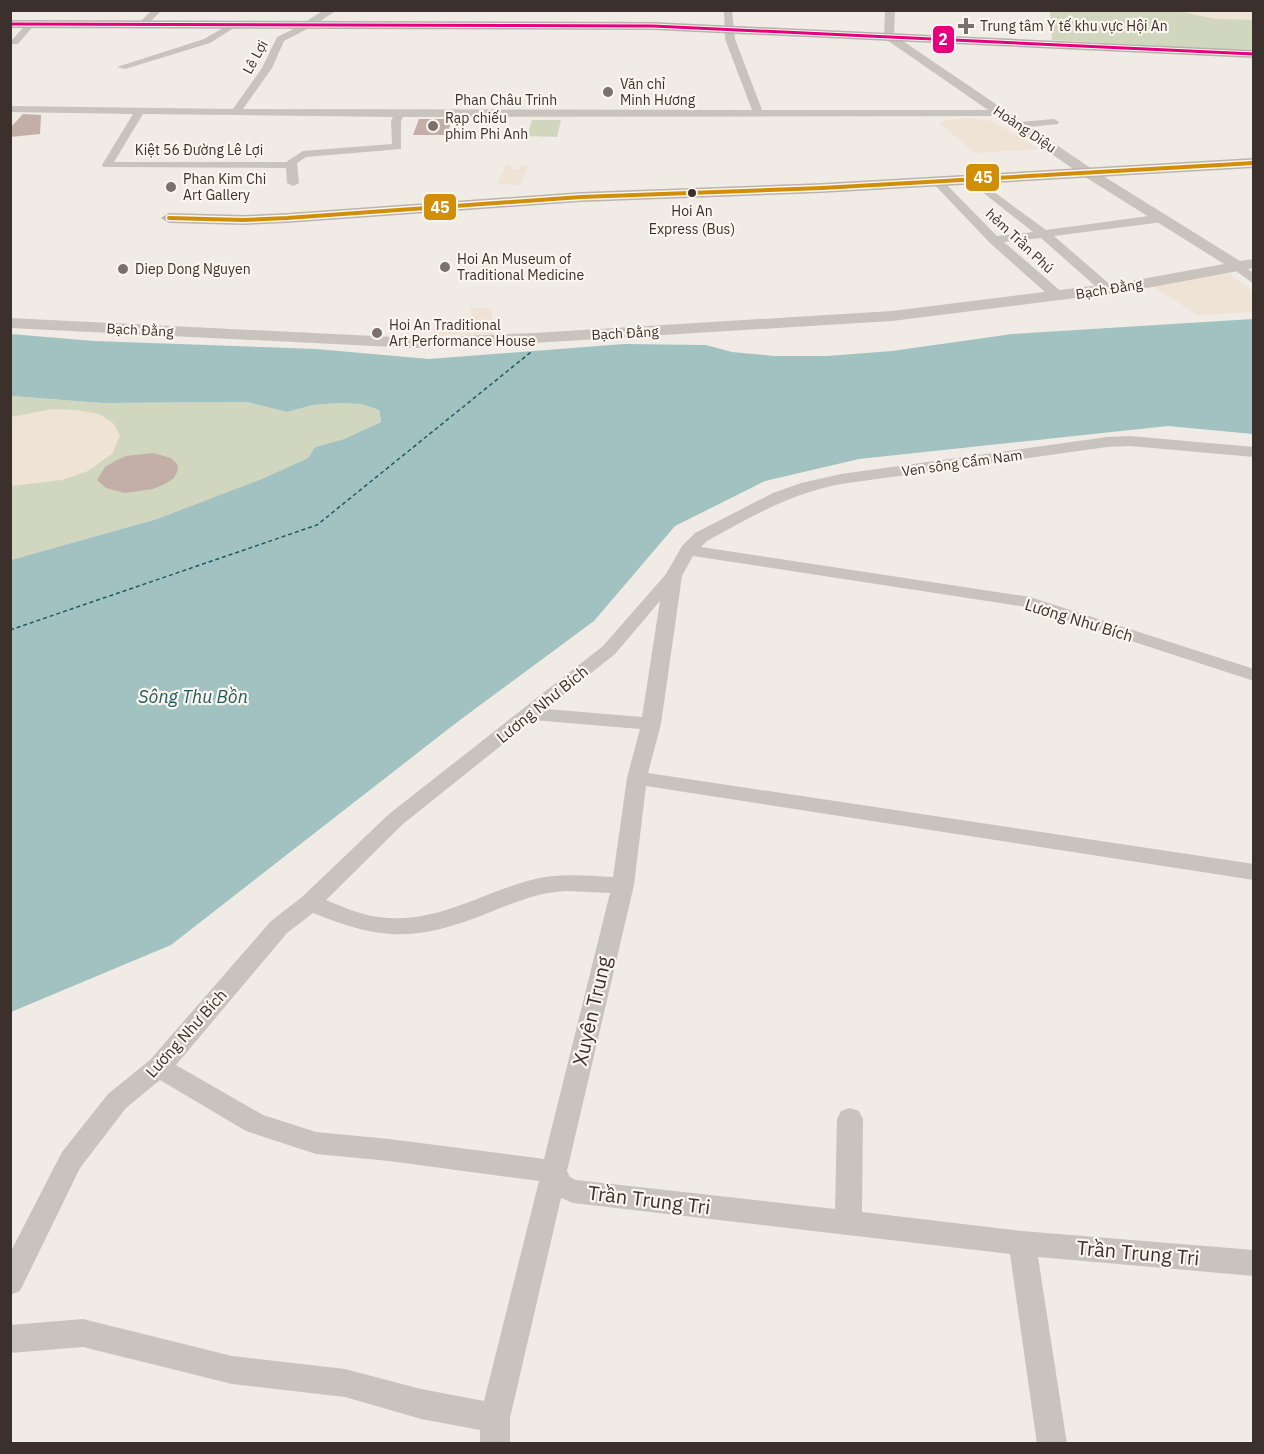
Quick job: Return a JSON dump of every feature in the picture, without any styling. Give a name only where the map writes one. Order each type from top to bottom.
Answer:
[{"type":"main road","points":[[10,24],[728,28],[1254,54]]},
{"type":"main road","points":[[169,218],[243,220],[287,218],[514,201],[813,189],[1254,163]]},
{"type":"street","points":[[141,26],[158,10]]},
{"type":"street","points":[[306,26],[332,10]]},
{"type":"street","points":[[728,10],[730,39],[758,114]]},
{"type":"street","points":[[888,36],[890,10]]},
{"type":"street","points":[[15,42],[31,24]]},
{"type":"street","points":[[122,67],[207,41],[232,26]]},
{"type":"street","name":"Lê Lợi","points":[[237,111],[267,68],[280,39],[306,26]]},
{"type":"street","name":"Hoàng Diệu","points":[[888,36],[1087,172],[1162,218],[1254,280]]},
{"type":"street","name":"Phan Châu Trinh","points":[[10,109],[400,114],[1002,113]]},
{"type":"street","name":"Kiệt 56 Đường Lê Lợi","points":[[140,110],[107,165],[290,165]]},
{"type":"street","points":[[293,183],[290,165],[292,159],[303,154],[397,147],[396,121],[400,114]]},
{"type":"street","points":[[1019,125],[1054,122]]},
{"type":"street","points":[[971,178],[1044,234],[1108,290]]},
{"type":"street","name":"hẻm Trần Phú","points":[[936,180],[994,240],[1059,297]]},
{"type":"street","points":[[994,240],[1162,218]]},
{"type":"street","name":"Bạch Đằng","points":[[10,323],[414,343],[850,320],[1059,297],[1254,263]]},
{"type":"street","name":"Ven sông Cẩm Nam","points":[[688,550],[701,537],[779,496],[807,486],[841,479],[1107,442],[1130,441],[1254,452]]},
{"type":"street","name":"Lương Như Bích","points":[[10,1282],[71,1160],[117,1101],[159,1066],[279,927],[310,903],[396,819],[609,650],[673,576],[688,550],[1030,602],[1254,675]]},
{"type":"street","name":"Xuyên Trung","points":[[495,1431],[623,885],[637,778],[651,724],[673,576]]},
{"type":"street","points":[[529,714],[651,724]]},
{"type":"street","points":[[637,778],[1254,872]]},
{"type":"street","points":[[310,903],[379,926],[423,926],[445,922],[536,887],[567,884],[623,885]]},
{"type":"street","points":[[159,1066],[255,1123],[316,1143],[389,1150],[554,1172]]},
{"type":"street","points":[[848,1223],[850,1119]]},
{"type":"street","name":"Trần Trung Tri","points":[[554,1172],[561,1185],[573,1191],[1022,1243],[1254,1263]]},
{"type":"street","points":[[1022,1243],[1052,1443]]},
{"type":"street","points":[[10,1339],[83,1333],[232,1370],[345,1383],[421,1404],[495,1431]]},
{"type":"green space","points":[[1050,11],[1253,11],[1253,51],[1052,40]]},
{"type":"green space","points":[[532,120],[561,120],[557,137],[527,136]]},
{"type":"green space","points":[[11,396],[102,403],[247,402],[287,412],[313,405],[361,404],[379,410],[381,422],[344,439],[315,447],[308,458],[263,479],[157,519],[11,560]]},
{"type":"shaded area","points":[[1177,11],[1253,11],[1253,20],[1216,19]]},
{"type":"shaded area","points":[[963,118],[988,120],[998,124],[1038,149],[975,153],[938,122]]},
{"type":"shaded area","points":[[506,165],[512,165],[511,169],[519,170],[521,165],[528,166],[520,185],[497,184]]},
{"type":"shaded area","points":[[1227,272],[1253,292],[1253,312],[1197,315],[1153,286]]},
{"type":"shaded area","points":[[471,308],[492,308],[492,334],[433,336],[434,325],[471,323]]},
{"type":"shaded area","points":[[52,409],[99,414],[113,423],[120,435],[113,453],[88,471],[62,480],[11,486],[11,417]]},
{"type":"water","name":"Sông Thu Bồn","points":[[1253,319],[1253,434],[1168,426],[859,459],[765,481],[675,526],[594,621],[456,723],[171,945],[11,1012],[11,560],[157,519],[262,479],[308,458],[315,447],[344,439],[381,422],[379,410],[361,404],[313,405],[287,412],[247,402],[102,403],[11,396],[11,334],[94,341],[316,349],[429,359],[624,344],[706,345],[732,352],[774,356],[827,356],[892,351],[1012,334]]},
{"type":"building","points":[[23,114],[41,115],[40,134],[10,137],[10,128]]},
{"type":"building","name":"Rạp chiếu phim Phi Anh","points":[[419,119],[452,119],[447,135],[413,135]]},
{"type":"building","points":[[153,453],[171,458],[177,464],[178,470],[174,478],[165,484],[153,489],[125,493],[106,488],[97,480],[105,467],[115,461],[126,456]]},
{"type":"ferry route","points":[[10,630],[317,525],[531,352]]},
{"type":"transit line","name":"2","points":[[10,24],[653,26],[1254,54]]},
{"type":"transit line","name":"45","points":[[169,218],[243,220],[287,218],[581,197],[822,188],[1254,163]]},
{"type":"place","name":"Trung tâm Y tế khu vực Hội An","points":[[966,26]]},
{"type":"place","name":"Văn chỉ Minh Hương","points":[[608,92]]},
{"type":"place","name":"Rạp chiếu phim Phi Anh","points":[[433,126]]},
{"type":"place","name":"Phan Kim Chi Art Gallery","points":[[171,187]]},
{"type":"place","name":"Hoi An Express (Bus)","points":[[692,193]]},
{"type":"place","name":"Hoi An Museum of Traditional Medicine","points":[[445,267]]},
{"type":"place","name":"Diep Dong Nguyen","points":[[123,269]]},
{"type":"place","name":"Hoi An Traditional Art Performance House","points":[[377,333]]}]
